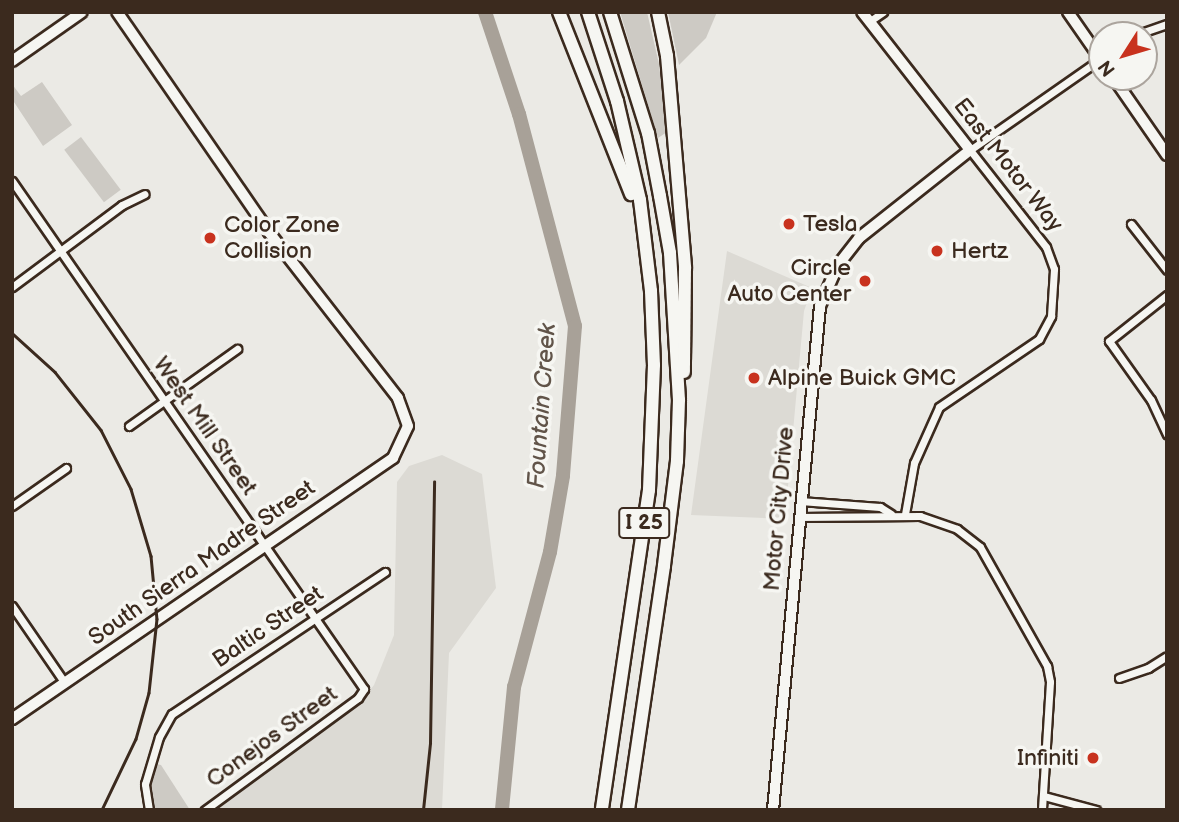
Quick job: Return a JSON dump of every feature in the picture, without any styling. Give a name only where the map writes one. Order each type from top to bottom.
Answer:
[{"type":"highway","points":[[559,12],[611,137],[645,234]]},
{"type":"highway","name":"I 25","points":[[588,12],[617,101],[645,234],[651,291],[653,431],[602,810]]},
{"type":"highway","name":"I 25","points":[[610,12],[648,133],[670,253],[679,424],[664,566],[628,810]]},
{"type":"highway","points":[[658,12],[667,56],[685,268],[686,351],[679,424]]},
{"type":"street","points":[[12,61],[82,12]]},
{"type":"street","name":"South Sierra Madre Street","points":[[12,719],[393,458],[407,433],[407,418],[398,398],[269,232],[117,12]]},
{"type":"street","points":[[866,17],[883,12]]},
{"type":"street","points":[[1068,12],[1088,40]]},
{"type":"street","name":"East Motor Way","points":[[866,17],[1046,247],[1054,269],[1051,316],[1039,339],[939,407],[914,463],[905,514]]},
{"type":"street","points":[[970,150],[1088,68]]},
{"type":"street","points":[[1123,91],[1167,155]]},
{"type":"street","name":"Motor City Drive","points":[[773,810],[815,333],[826,289],[859,238],[970,150]]},
{"type":"street","name":"West Mill Street","points":[[12,181],[313,620],[364,689],[362,694]]},
{"type":"street","points":[[12,287],[60,250],[145,194]]},
{"type":"street","points":[[1131,224],[1167,270]]},
{"type":"street","points":[[1167,295],[1109,341],[1151,400],[1167,435]]},
{"type":"street","points":[[129,426],[237,349]]},
{"type":"street","points":[[12,506],[66,468]]},
{"type":"street","points":[[800,501],[880,507],[891,514]]},
{"type":"street","points":[[798,516],[879,519],[891,514],[905,514],[957,529],[980,547],[1040,652],[1050,682],[1042,810]]},
{"type":"street","name":"Baltic Street","points":[[149,810],[145,784],[159,737],[172,714],[385,572]]},
{"type":"street","points":[[12,606],[65,683]]},
{"type":"street","points":[[1123,678],[1167,656]]},
{"type":"street","name":"Conejos Street","points":[[205,810],[362,694]]},
{"type":"street","points":[[1044,796],[1096,810]]},
{"type":"shaded area","points":[[620,12],[647,12],[659,64],[667,132],[658,138]]},
{"type":"shaded area","points":[[668,12],[717,12],[706,38],[679,65]]},
{"type":"shaded area","points":[[42,82],[72,125],[43,146],[12,99],[12,84],[21,96]]},
{"type":"shaded area","points":[[81,137],[121,190],[104,202],[64,150]]},
{"type":"shaded area","name":"Alpine Buick GMC","points":[[727,251],[812,288],[804,311],[785,519],[691,515]]},
{"type":"shaded area","points":[[442,455],[482,474],[496,588],[449,653],[442,810],[214,810],[363,699],[374,685],[394,635],[397,482],[409,466]]},
{"type":"shaded area","points":[[156,764],[161,765],[190,810],[154,810],[150,788]]},
{"type":"waterway","name":"Fountain Creek","points":[[485,12],[519,114],[575,326],[563,476],[550,552],[514,687],[502,810]]},
{"type":"railway","points":[[12,333],[55,372],[101,430],[131,489],[151,556],[157,619],[149,693],[136,739],[102,810]]},
{"type":"railway","points":[[423,810],[430,743],[434,482]]},
{"type":"place","name":"Tesla","points":[[789,224]]},
{"type":"place","name":"Color Zone Collision","points":[[210,238]]},
{"type":"place","name":"Hertz","points":[[937,251]]},
{"type":"place","name":"Circle Auto Center","points":[[865,281]]},
{"type":"place","name":"Alpine Buick GMC","points":[[754,378]]},
{"type":"place","name":"Infiniti","points":[[1093,758]]}]
